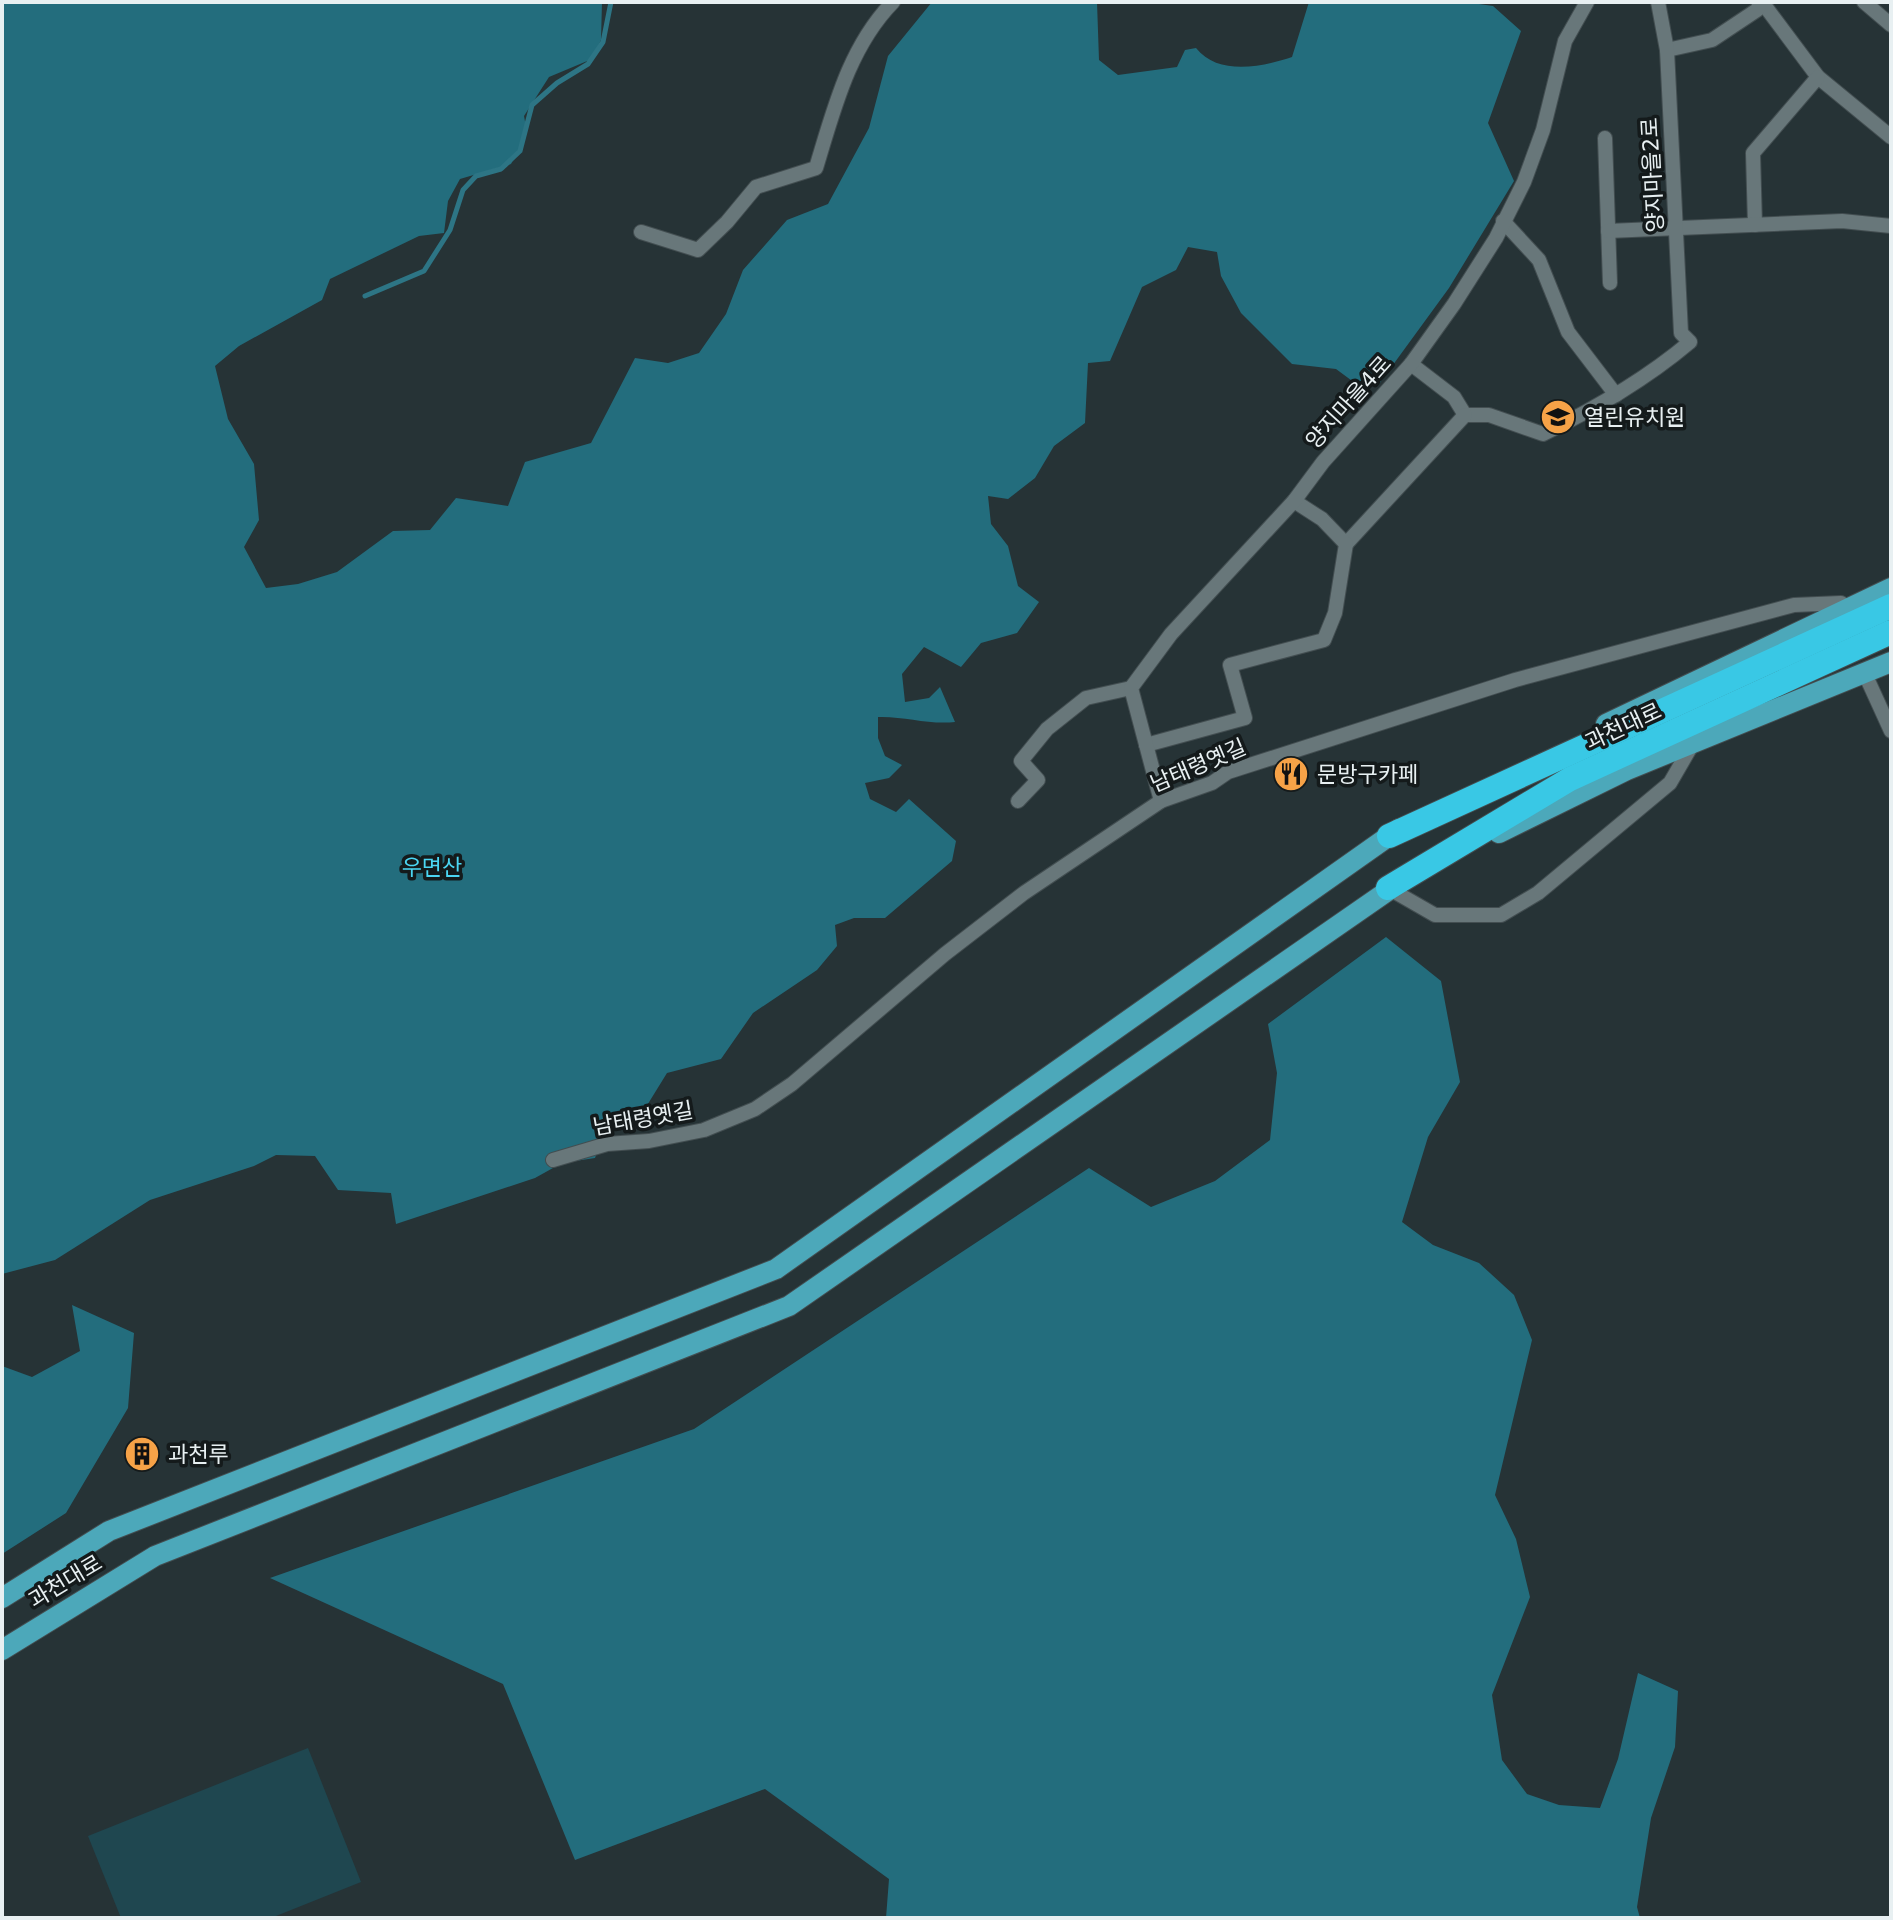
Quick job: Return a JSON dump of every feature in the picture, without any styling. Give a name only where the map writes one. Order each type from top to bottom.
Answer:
[{"type":"highway","name":"과천대로","points":[[1389,836],[1890,592]]},
{"type":"highway","name":"과천대로","points":[[1388,888],[1570,779],[1891,632]]},
{"type":"main road","points":[[2,1598],[109,1531],[776,1269],[1429,808],[1849,608],[1890,592]]},
{"type":"main road","name":"과천대로","points":[[2,1650],[155,1556],[789,1306],[1388,888],[1627,770],[1891,662]]},
{"type":"street","points":[[641,232],[698,250],[756,187],[816,168],[838,96],[870,25],[893,2]]},
{"type":"street","name":"양지마을4로","points":[[1131,688],[1171,634],[1294,501],[1323,462],[1411,364],[1454,304],[1524,182],[1543,130],[1565,41],[1587,2]]},
{"type":"street","name":"양지마을2로","points":[[1616,395],[1657,370],[1690,342],[1681,333],[1667,50],[1658,2]]},
{"type":"street","points":[[1667,50],[1712,40],[1757,10],[1762,2],[1818,77],[1891,137]]},
{"type":"street","points":[[1864,2],[1891,25]]},
{"type":"street","points":[[1755,225],[1753,153],[1818,77]]},
{"type":"street","points":[[1605,138],[1610,283]]},
{"type":"street","points":[[1146,745],[1245,718],[1230,665],[1324,640],[1335,613],[1346,544],[1465,415],[1489,415],[1543,434],[1616,395],[1568,332],[1539,260],[1503,221]]},
{"type":"street","points":[[1608,231],[1842,221],[1891,226]]},
{"type":"street","points":[[1411,364],[1454,397],[1465,415]]},
{"type":"street","points":[[1294,501],[1322,519],[1346,544]]},
{"type":"street","name":"남태령옛길","points":[[553,1160],[607,1144],[649,1141],[704,1130],[755,1109],[792,1084],[945,954],[1024,893],[1161,801],[1212,783],[1228,772],[1515,680],[1794,605],[1841,603],[1849,608]]},
{"type":"street","points":[[1865,674],[1891,731]]},
{"type":"street","points":[[1018,801],[1038,780],[1021,761],[1047,729],[1086,698],[1131,688],[1161,801]]},
{"type":"street","points":[[1388,888],[1435,915],[1501,915],[1538,893],[1670,783],[1692,745]]},
{"type":"shaded area","points":[[308,1748],[361,1882],[271,1918],[121,1918],[88,1836]]},
{"type":"green space","name":"우면산","points":[[2,2],[602,2],[601,40],[592,59],[549,77],[524,116],[527,132],[511,164],[460,179],[448,201],[444,233],[419,236],[330,279],[322,300],[239,346],[215,366],[228,419],[254,464],[259,520],[244,547],[266,588],[298,584],[337,572],[393,531],[430,530],[456,498],[508,506],[525,462],[591,443],[635,358],[668,363],[699,353],[726,314],[743,270],[787,220],[828,204],[869,128],[888,56],[932,2],[1097,2],[1099,60],[1118,75],[1177,67],[1185,50],[1196,48],[1205,57],[1228,66],[1254,66],[1292,57],[1309,2],[1465,2],[1493,6],[1521,31],[1488,123],[1514,181],[1449,288],[1379,384],[1359,386],[1336,369],[1292,364],[1241,313],[1221,276],[1217,252],[1188,247],[1176,270],[1142,287],[1110,361],[1088,363],[1085,423],[1054,446],[1035,478],[1008,499],[988,496],[991,524],[1008,546],[1018,586],[1039,602],[1017,633],[981,643],[961,667],[924,647],[902,674],[905,702],[929,698],[940,687],[955,722],[878,717],[878,738],[885,756],[902,765],[889,778],[865,783],[870,799],[896,812],[909,799],[956,841],[952,861],[885,918],[854,918],[835,925],[837,946],[817,970],[753,1013],[721,1059],[667,1073],[638,1120],[604,1134],[595,1158],[562,1163],[535,1178],[396,1224],[391,1193],[338,1190],[315,1156],[276,1155],[254,1166],[150,1200],[55,1260],[2,1274]]},
{"type":"green space","points":[[1386,937],[1441,981],[1460,1082],[1428,1137],[1402,1222],[1433,1245],[1479,1263],[1514,1295],[1532,1340],[1495,1495],[1516,1539],[1530,1597],[1492,1695],[1502,1760],[1527,1794],[1559,1805],[1600,1808],[1618,1759],[1638,1673],[1678,1691],[1675,1747],[1651,1818],[1637,1907],[1640,1918],[886,1918],[889,1879],[765,1789],[575,1860],[503,1684],[270,1578],[694,1429],[1089,1168],[1151,1207],[1215,1181],[1270,1140],[1277,1073],[1268,1024]]},
{"type":"green space","points":[[72,1305],[134,1333],[128,1408],[66,1513],[2,1554],[2,1366],[32,1377],[80,1351]]},
{"type":"waterway","points":[[365,296],[424,271],[450,230],[463,190],[476,176],[501,169],[520,151],[532,105],[557,83],[588,64],[603,42],[611,2]]},
{"type":"place","name":"열린유치원","points":[[1558,417]]},
{"type":"place","name":"문방구카페","points":[[1291,774]]},
{"type":"place","name":"과천루","points":[[142,1454]]}]
